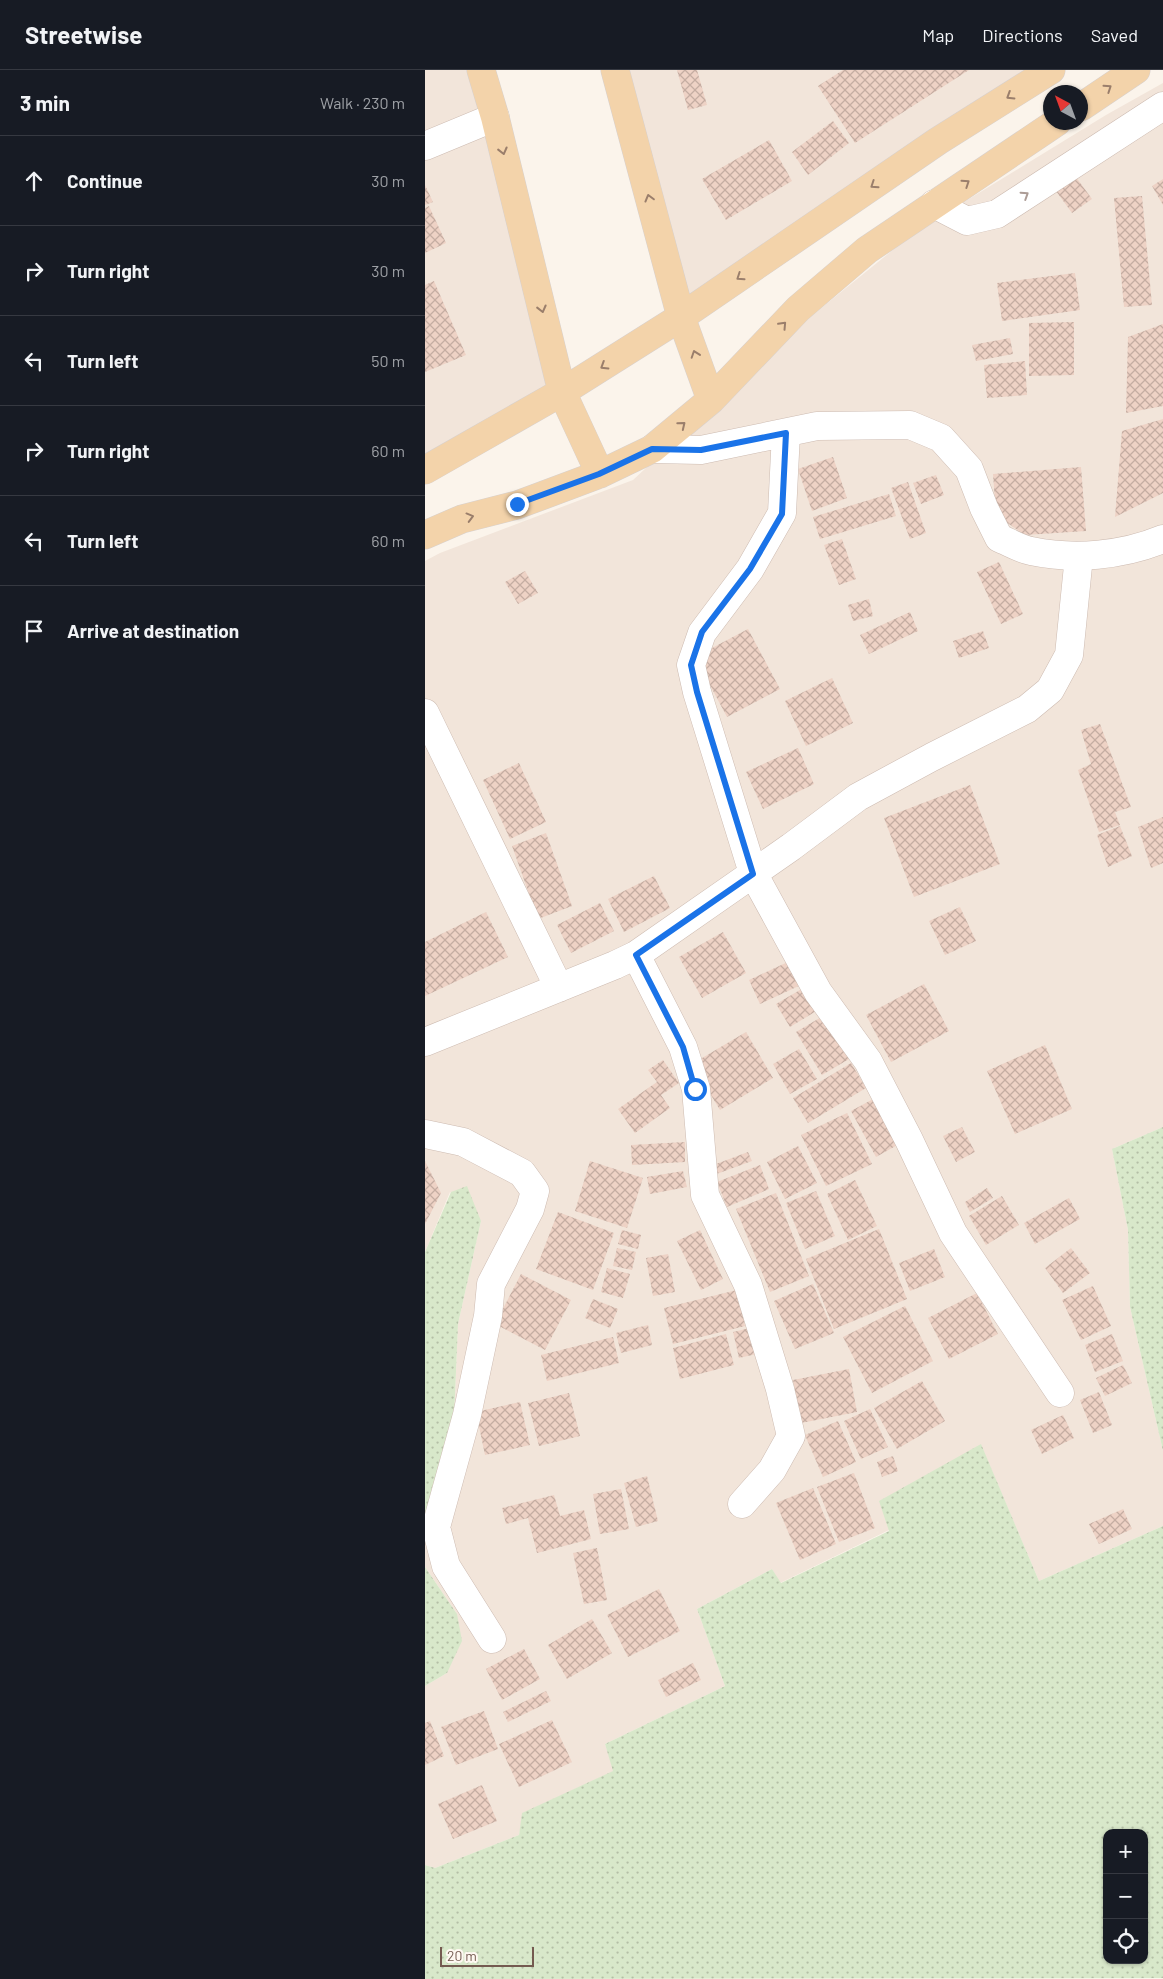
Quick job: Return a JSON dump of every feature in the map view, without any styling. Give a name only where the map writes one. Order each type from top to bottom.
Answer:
[{"type":"main road","points":[[481,70],[495,117],[562,392],[599,474]]},
{"type":"main road","points":[[615,70],[681,317],[711,400]]},
{"type":"main road","points":[[425,470],[562,392],[681,317],[939,141],[1051,70]]},
{"type":"main road","points":[[1088,102],[1136,70]]},
{"type":"main road","points":[[425,535],[462,519],[517,504],[599,474],[652,449],[711,400],[798,309],[867,250],[1045,130]]},
{"type":"street","points":[[934,204],[967,221],[997,214],[1163,106]]},
{"type":"street","points":[[425,146],[495,117]]},
{"type":"street","points":[[652,449],[701,450],[817,426],[910,425],[941,438],[969,469],[984,508],[999,538],[1029,551],[1079,556],[1141,548],[1163,539]]},
{"type":"street","points":[[786,433],[782,514],[750,569],[702,632],[691,665],[697,692],[753,874],[818,992],[868,1061],[909,1140],[953,1233],[1060,1392]]},
{"type":"street","points":[[425,1042],[636,955],[753,874],[858,797],[1027,709],[1050,690],[1069,655],[1079,556]]},
{"type":"street","points":[[425,713],[559,988]]},
{"type":"street","points":[[636,955],[683,1047],[695,1089],[705,1195],[749,1285],[780,1389],[791,1436],[773,1470],[742,1504]]},
{"type":"street","points":[[425,1134],[463,1142],[471,1146],[522,1173],[535,1191],[531,1209],[491,1284],[488,1316],[467,1415],[437,1528],[446,1566],[492,1639]]},
{"type":"shaded area","points":[[425,70],[471,70],[559,392],[425,467]]},
{"type":"shaded area","points":[[618,70],[1042,70],[684,310]]},
{"type":"shaded area","points":[[1163,83],[1163,1127],[1112,1149],[1128,1230],[1130,1307],[1163,1451],[1163,1526],[1039,1581],[981,1445],[889,1530],[780,1583],[772,1569],[697,1609],[725,1686],[605,1744],[614,1771],[523,1813],[519,1835],[435,1868],[425,1865],[425,1686],[447,1673],[457,1614],[425,1567],[425,1534],[453,1443],[458,1324],[481,1221],[450,1192],[425,1252],[425,561],[440,553],[633,480],[793,331],[915,232],[1082,130],[1088,130],[1088,126]]},
{"type":"green space","points":[[1163,1127],[1163,1451],[1130,1307],[1128,1230],[1112,1149]]},
{"type":"green space","points":[[467,1186],[481,1221],[458,1324],[453,1443],[425,1534],[425,1252],[451,1192]]},
{"type":"green space","points":[[981,1444],[1039,1581],[1163,1526],[1163,1978],[425,1979],[425,1865],[435,1868],[519,1835],[522,1813],[613,1771],[605,1744],[725,1686],[697,1609],[772,1569],[781,1583],[889,1531],[879,1501]]},
{"type":"green space","points":[[425,1567],[457,1614],[462,1641],[447,1673],[425,1686]]},
{"type":"building","points":[[677,70],[697,70],[707,105],[688,110]]},
{"type":"building","points":[[843,70],[969,70],[855,143],[818,86]]},
{"type":"building","points":[[833,121],[849,143],[808,175],[792,152]]},
{"type":"building","points":[[769,140],[792,181],[726,220],[702,179]]},
{"type":"building","points":[[1073,173],[1092,199],[1072,213],[1053,187]]},
{"type":"building","points":[[1163,179],[1163,205],[1152,186]]},
{"type":"building","points":[[425,185],[433,202],[425,205]]},
{"type":"building","points":[[1142,196],[1152,305],[1124,307],[1114,198]]},
{"type":"building","points":[[429,206],[446,243],[425,253],[425,208]]},
{"type":"building","points":[[1075,273],[1080,310],[1002,321],[997,283]]},
{"type":"building","points":[[434,281],[466,355],[425,372],[425,285]]},
{"type":"building","points":[[1074,322],[1074,375],[1029,376],[1029,323]]},
{"type":"building","points":[[1163,324],[1163,406],[1126,413],[1128,337]]},
{"type":"building","points":[[1010,338],[1013,354],[976,361],[972,345]]},
{"type":"building","points":[[1025,361],[1027,395],[987,398],[984,365]]},
{"type":"building","points":[[1163,419],[1163,493],[1115,517],[1122,431]]},
{"type":"building","points":[[833,457],[847,498],[812,511],[798,469]]},
{"type":"building","points":[[1081,467],[1086,531],[1025,535],[996,515],[993,474]]},
{"type":"building","points":[[936,475],[944,495],[921,504],[913,483]]},
{"type":"building","points":[[908,482],[926,533],[910,539],[891,488]]},
{"type":"building","points":[[889,494],[896,516],[820,539],[813,517]]},
{"type":"building","points":[[842,539],[856,579],[839,585],[824,545]]},
{"type":"building","points":[[999,562],[1023,614],[1001,624],[977,572]]},
{"type":"building","points":[[525,571],[538,593],[518,604],[505,582]]},
{"type":"building","points":[[869,599],[873,616],[853,621],[848,605]]},
{"type":"building","points":[[910,612],[918,631],[869,654],[860,635]]},
{"type":"building","points":[[748,629],[780,689],[727,717],[695,657]]},
{"type":"building","points":[[983,631],[989,648],[959,658],[953,641]]},
{"type":"building","points":[[832,678],[853,723],[806,746],[785,701]]},
{"type":"building","points":[[1100,724],[1131,807],[1115,812],[1120,825],[1099,832],[1078,770],[1091,764],[1081,730]]},
{"type":"building","points":[[798,748],[814,784],[763,809],[746,772]]},
{"type":"building","points":[[519,763],[546,822],[510,839],[483,780]]},
{"type":"building","points":[[970,785],[1000,864],[914,897],[884,818]]},
{"type":"building","points":[[1163,817],[1163,863],[1151,868],[1138,827]]},
{"type":"building","points":[[1120,826],[1132,856],[1108,867],[1097,835]]},
{"type":"building","points":[[546,833],[572,906],[538,919],[512,846]]},
{"type":"building","points":[[654,876],[670,908],[624,932],[608,899]]},
{"type":"building","points":[[600,903],[614,931],[571,953],[557,925]]},
{"type":"building","points":[[960,907],[976,941],[945,955],[929,921]]},
{"type":"building","points":[[486,912],[508,957],[425,996],[425,942]]},
{"type":"building","points":[[723,932],[746,973],[702,998],[679,957]]},
{"type":"building","points":[[792,960],[803,984],[760,1004],[749,980]]},
{"type":"building","points":[[924,984],[949,1031],[891,1062],[866,1015]]},
{"type":"building","points":[[805,987],[818,1010],[790,1027],[776,1004]]},
{"type":"building","points":[[823,1016],[849,1059],[822,1075],[796,1032]]},
{"type":"building","points":[[746,1032],[773,1078],[720,1110],[692,1064]]},
{"type":"building","points":[[1045,1045],[1072,1109],[1015,1134],[987,1071]]},
{"type":"building","points":[[799,1049],[817,1079],[790,1094],[773,1064]]},
{"type":"building","points":[[663,1060],[679,1083],[661,1095],[670,1108],[635,1133],[618,1109],[657,1082],[648,1070]]},
{"type":"building","points":[[851,1063],[866,1088],[808,1123],[793,1098]]},
{"type":"building","points":[[875,1098],[901,1143],[876,1157],[851,1111]]},
{"type":"building","points":[[847,1113],[872,1164],[826,1186],[801,1135]]},
{"type":"building","points":[[962,1127],[975,1152],[956,1162],[943,1136]]},
{"type":"building","points":[[685,1142],[685,1162],[632,1165],[631,1145]]},
{"type":"building","points":[[798,1146],[817,1183],[785,1199],[767,1162]]},
{"type":"building","points":[[748,1152],[752,1161],[711,1176],[708,1167]]},
{"type":"building","points":[[425,1161],[441,1193],[425,1224]]},
{"type":"building","points":[[590,1161],[643,1178],[627,1228],[575,1211]]},
{"type":"building","points":[[760,1165],[769,1189],[727,1207],[717,1182]]},
{"type":"building","points":[[683,1171],[687,1187],[650,1194],[647,1177]]},
{"type":"building","points":[[855,1180],[877,1226],[848,1240],[827,1194]]},
{"type":"building","points":[[987,1188],[993,1198],[970,1212],[965,1202]]},
{"type":"building","points":[[816,1191],[835,1236],[805,1249],[786,1203]]},
{"type":"building","points":[[776,1193],[809,1276],[770,1292],[736,1209]]},
{"type":"building","points":[[1002,1196],[1019,1225],[986,1245],[969,1216]]},
{"type":"building","points":[[1069,1198],[1080,1219],[1035,1244],[1024,1223]]},
{"type":"building","points":[[558,1212],[614,1233],[593,1290],[536,1269]]},
{"type":"building","points":[[879,1229],[907,1299],[834,1329],[806,1259]]},
{"type":"building","points":[[622,1230],[641,1235],[638,1249],[618,1244]]},
{"type":"building","points":[[700,1230],[723,1279],[701,1290],[677,1241]]},
{"type":"building","points":[[617,1248],[636,1252],[632,1270],[613,1266]]},
{"type":"building","points":[[1071,1248],[1090,1273],[1063,1293],[1045,1268]]},
{"type":"building","points":[[934,1249],[945,1277],[910,1291],[899,1263]]},
{"type":"building","points":[[668,1254],[675,1292],[653,1296],[646,1258]]},
{"type":"building","points":[[607,1268],[630,1274],[623,1298],[601,1292]]},
{"type":"building","points":[[521,1274],[571,1300],[545,1350],[495,1324]]},
{"type":"building","points":[[813,1284],[834,1333],[795,1349],[774,1301]]},
{"type":"building","points":[[1093,1286],[1111,1326],[1081,1340],[1062,1300]]},
{"type":"building","points":[[737,1290],[745,1326],[673,1344],[664,1308]]},
{"type":"building","points":[[977,1293],[998,1334],[949,1359],[928,1318]]},
{"type":"building","points":[[593,1299],[618,1309],[610,1328],[585,1318]]},
{"type":"building","points":[[905,1306],[933,1361],[872,1393],[843,1337]]},
{"type":"building","points":[[648,1325],[652,1345],[621,1353],[616,1333]]},
{"type":"building","points":[[759,1326],[765,1352],[739,1358],[733,1332]]},
{"type":"building","points":[[726,1334],[734,1365],[680,1379],[673,1348]]},
{"type":"building","points":[[1112,1334],[1123,1361],[1095,1372],[1085,1345]]},
{"type":"building","points":[[613,1337],[619,1363],[547,1381],[541,1355]]},
{"type":"building","points":[[1123,1365],[1132,1383],[1105,1396],[1096,1378]]},
{"type":"building","points":[[849,1369],[857,1412],[801,1423],[793,1380]]},
{"type":"building","points":[[922,1381],[945,1421],[897,1449],[874,1408]]},
{"type":"building","points":[[1099,1392],[1112,1425],[1093,1433],[1080,1400]]},
{"type":"building","points":[[569,1393],[580,1436],[539,1446],[528,1403]]},
{"type":"building","points":[[520,1402],[530,1445],[485,1455],[476,1412]]},
{"type":"building","points":[[870,1409],[888,1447],[861,1459],[844,1421]]},
{"type":"building","points":[[1063,1415],[1074,1438],[1042,1454],[1031,1430]]},
{"type":"building","points":[[838,1421],[856,1462],[823,1477],[805,1435]]},
{"type":"building","points":[[893,1456],[898,1471],[882,1477],[877,1462]]},
{"type":"building","points":[[854,1473],[875,1528],[839,1542],[817,1487]]},
{"type":"building","points":[[647,1476],[658,1521],[636,1527],[624,1483]]},
{"type":"building","points":[[813,1488],[836,1544],[800,1560],[776,1503]]},
{"type":"building","points":[[621,1489],[629,1529],[600,1534],[593,1494]]},
{"type":"building","points":[[554,1495],[560,1516],[584,1510],[591,1539],[537,1553],[528,1518],[506,1524],[502,1508]]},
{"type":"building","points":[[1123,1509],[1132,1529],[1099,1544],[1089,1524]]},
{"type":"building","points":[[597,1548],[607,1600],[584,1604],[573,1553]]},
{"type":"building","points":[[659,1589],[680,1631],[628,1657],[607,1615]]},
{"type":"building","points":[[592,1619],[612,1653],[567,1679],[548,1645]]},
{"type":"building","points":[[524,1649],[540,1679],[502,1700],[486,1669]]},
{"type":"building","points":[[693,1663],[701,1680],[666,1697],[658,1680]]},
{"type":"building","points":[[546,1691],[551,1701],[508,1722],[503,1712]]},
{"type":"building","points":[[484,1711],[498,1749],[456,1765],[441,1727]]},
{"type":"building","points":[[552,1720],[572,1762],[519,1787],[499,1744]]},
{"type":"building","points":[[430,1721],[444,1756],[425,1765],[425,1723]]},
{"type":"building","points":[[482,1785],[497,1821],[453,1839],[438,1804]]},
{"type":"route","points":[[517,504],[599,474],[652,449],[701,450],[786,433],[782,514],[750,569],[702,632],[691,665],[697,692],[753,874],[636,955],[683,1047],[695,1089]]}]
